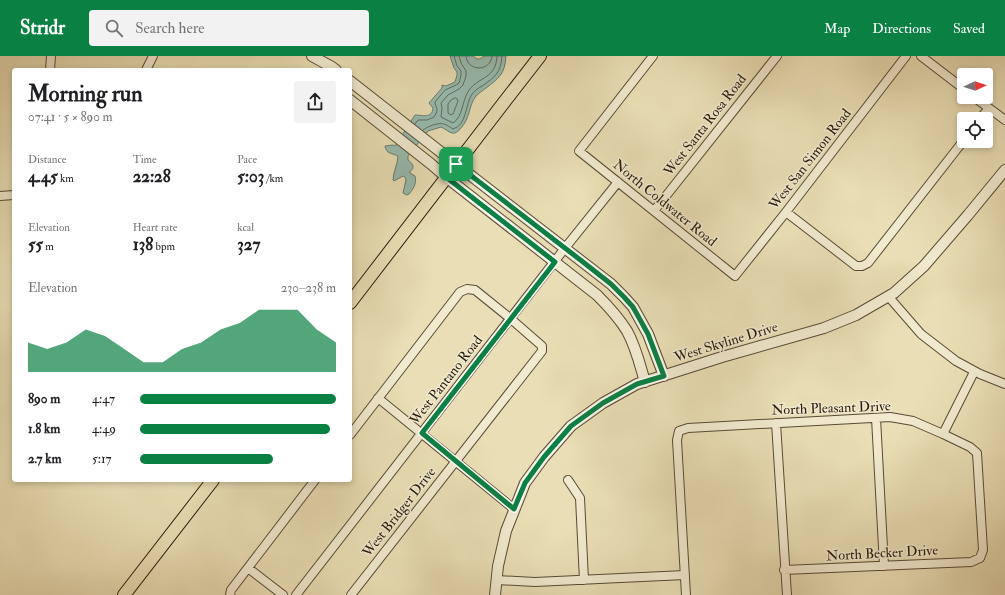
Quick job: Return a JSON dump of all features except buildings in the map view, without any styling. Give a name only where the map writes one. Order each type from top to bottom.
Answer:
[{"type":"main road","points":[[352,300],[540,56]]},
{"type":"main road","points":[[124,595],[211,482]]},
{"type":"street","points":[[50,68],[51,56]]},
{"type":"street","points":[[147,68],[152,56]]},
{"type":"street","name":"North Coldwater Road","points":[[653,56],[579,150],[735,276]]},
{"type":"street","name":"West Santa Rosa Road","points":[[654,211],[777,56]]},
{"type":"street","name":"West San Simon Road","points":[[735,276],[906,56]]},
{"type":"street","points":[[921,56],[957,84]]},
{"type":"street","points":[[313,57],[320,68]]},
{"type":"street","points":[[313,57],[333,68]]},
{"type":"street","points":[[352,83],[611,284],[633,307],[648,334],[664,376]]},
{"type":"street","points":[[352,102],[597,295],[612,311],[626,331],[636,350],[645,382]]},
{"type":"street","points":[[984,104],[1005,120]]},
{"type":"street","points":[[986,112],[989,108]]},
{"type":"street","points":[[786,212],[856,266],[862,266],[868,263],[958,148]]},
{"type":"street","name":"West Skyline Drive","points":[[495,595],[498,566],[504,538],[525,483],[544,457],[571,426],[603,403],[637,384],[722,357],[824,328],[856,314],[894,293],[924,266],[1005,170]]},
{"type":"street","name":"West Pantano Road","points":[[296,595],[565,248],[618,182]]},
{"type":"street","points":[[0,196],[12,195]]},
{"type":"street","points":[[352,432],[460,292],[467,289],[475,290],[510,319]]},
{"type":"street","points":[[888,296],[921,334],[956,362],[974,372],[1005,384]]},
{"type":"street","name":"West Bridger Drive","points":[[351,595],[542,351],[542,346],[510,319]]},
{"type":"street","points":[[943,434],[974,372]]},
{"type":"street","points":[[378,398],[514,509]]},
{"type":"street","name":"North Pleasant Drive","points":[[685,575],[677,440],[679,431],[688,428],[890,417],[913,421],[943,434],[970,447],[977,453],[983,550],[980,558]]},
{"type":"street","points":[[876,418],[884,566]]},
{"type":"street","points":[[776,423],[784,570],[787,595]]},
{"type":"street","points":[[568,480],[580,498],[584,580]]},
{"type":"street","points":[[230,595],[231,590],[314,482]]},
{"type":"street","name":"North Becker Drive","points":[[784,570],[971,562],[980,558]]},
{"type":"street","points":[[248,568],[283,595]]},
{"type":"street","points":[[496,580],[535,582],[685,575],[686,595]]},
{"type":"water","points":[[450,56],[473,56],[480,59],[484,56],[506,56],[503,71],[500,75],[473,100],[464,125],[455,133],[441,127],[428,131],[408,156],[408,160],[413,167],[410,173],[415,176],[415,184],[407,195],[403,193],[406,180],[405,177],[403,176],[394,181],[393,180],[398,156],[388,152],[385,146],[395,146],[415,115],[426,116],[431,114],[433,108],[429,103],[442,88],[442,85],[446,86],[455,82],[457,72]]},
{"type":"route","points":[[456,164],[611,284],[624,297],[633,307],[648,334],[664,376],[637,384],[603,403],[571,426],[544,457],[525,483],[514,509],[422,433],[555,262],[446,177],[456,164]]}]
